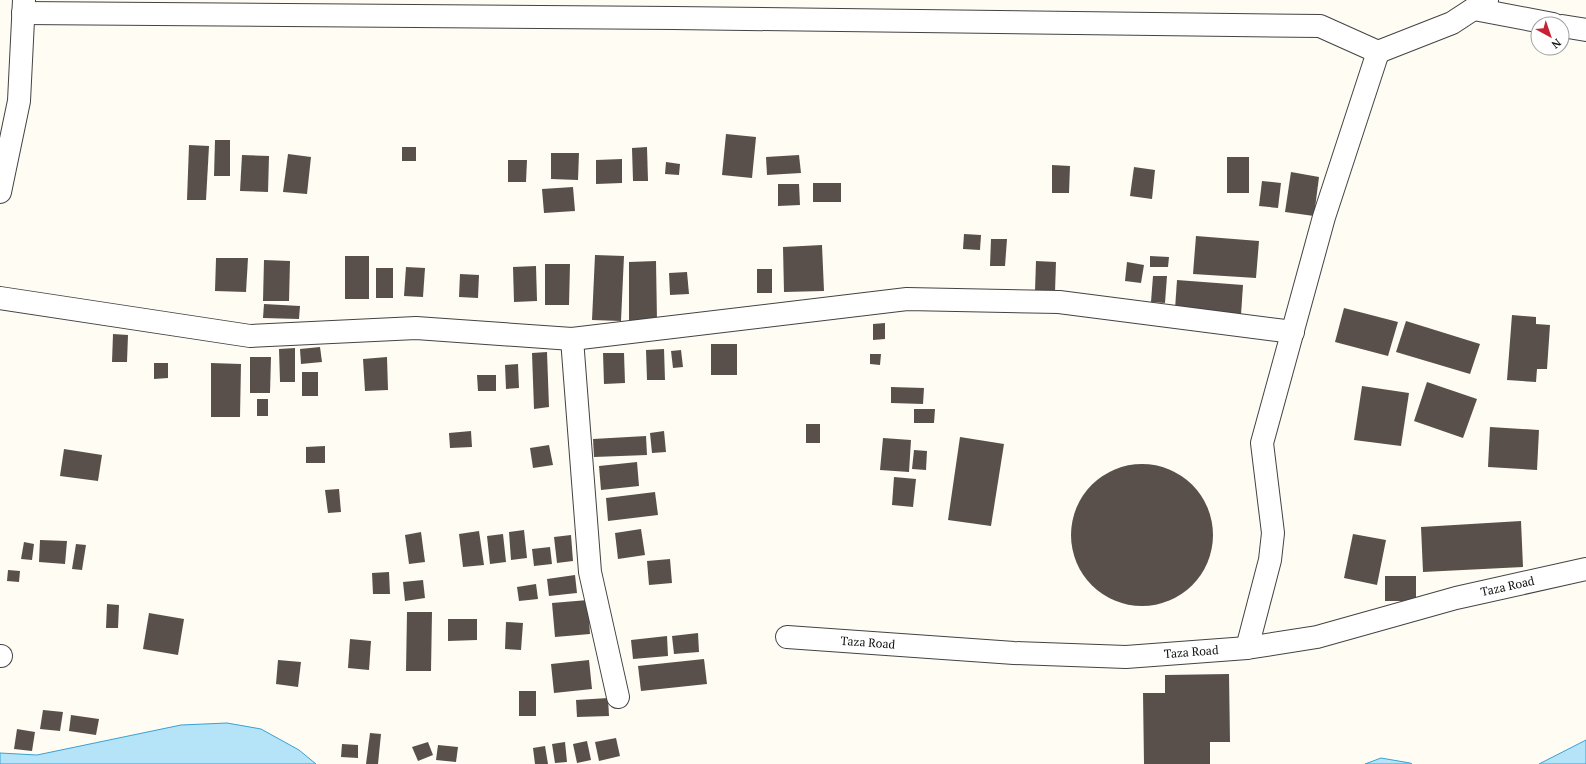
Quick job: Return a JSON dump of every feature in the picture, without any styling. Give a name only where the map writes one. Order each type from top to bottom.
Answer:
[{"type":"street","points":[[0,192],[19,101],[23,6],[608,9],[1320,26],[1378,52],[1452,23],[1480,4],[1530,18]]},
{"type":"street","points":[[1570,27],[1586,30]]},
{"type":"street","points":[[1247,648],[1270,560],[1273,533],[1262,443],[1324,217],[1378,52]]},
{"type":"street","points":[[0,298],[250,336],[416,328],[572,339],[907,299],[1059,302],[1292,332]]},
{"type":"street","points":[[572,339],[590,572],[618,697]]},
{"type":"street","name":"Taza Road","points":[[788,637],[1014,653],[1126,657],[1247,648],[1317,637],[1456,598],[1586,569]]},
{"type":"water","points":[[227,723],[261,729],[299,750],[316,764],[0,764],[0,753],[37,755],[181,725]]},
{"type":"water","points":[[1586,740],[1586,764],[1539,764]]},
{"type":"water","points":[[1381,758],[1410,763],[1412,764],[1365,764]]},
{"type":"building","points":[[726,134],[756,137],[752,178],[722,175]]},
{"type":"building","points":[[215,140],[230,140],[230,176],[214,176]]},
{"type":"building","points":[[189,145],[209,146],[206,200],[187,200]]},
{"type":"building","points":[[402,147],[416,147],[416,161],[402,161]]},
{"type":"building","points":[[647,147],[648,181],[633,181],[632,148]]},
{"type":"building","points":[[551,153],[579,153],[578,180],[551,179]]},
{"type":"building","points":[[288,154],[311,157],[307,194],[283,192]]},
{"type":"building","points":[[242,155],[269,156],[268,192],[240,191]]},
{"type":"building","points":[[799,155],[801,173],[767,175],[766,157]]},
{"type":"building","points":[[1227,157],[1249,157],[1249,193],[1227,193]]},
{"type":"building","points":[[622,159],[622,183],[596,184],[596,160]]},
{"type":"building","points":[[508,160],[527,160],[526,182],[508,182]]},
{"type":"building","points":[[666,162],[680,164],[679,175],[665,174]]},
{"type":"building","points":[[1052,165],[1070,166],[1069,193],[1052,193]]},
{"type":"building","points":[[1134,167],[1155,170],[1152,199],[1130,196]]},
{"type":"building","points":[[1291,172],[1319,177],[1314,216],[1285,212]]},
{"type":"building","points":[[1262,181],[1281,183],[1278,208],[1259,206]]},
{"type":"building","points":[[813,183],[841,183],[841,202],[813,202]]},
{"type":"building","points":[[778,184],[799,184],[800,205],[778,206]]},
{"type":"building","points":[[573,187],[575,211],[544,213],[542,189]]},
{"type":"building","points":[[964,234],[981,235],[980,250],[963,249]]},
{"type":"building","points":[[1196,236],[1259,241],[1256,278],[1193,274]]},
{"type":"building","points":[[991,239],[1007,239],[1005,266],[990,266]]},
{"type":"building","points":[[822,245],[824,291],[784,292],[783,247]]},
{"type":"building","points":[[595,255],[624,256],[621,321],[592,320]]},
{"type":"building","points":[[345,256],[369,256],[369,299],[345,299]]},
{"type":"building","points":[[1150,256],[1169,257],[1168,267],[1150,267]]},
{"type":"building","points":[[216,258],[248,258],[246,292],[215,291]]},
{"type":"building","points":[[264,260],[290,261],[289,301],[263,301]]},
{"type":"building","points":[[656,261],[657,321],[629,321],[629,262]]},
{"type":"building","points":[[1036,261],[1056,262],[1055,292],[1035,291]]},
{"type":"building","points":[[1127,262],[1144,265],[1141,283],[1125,281]]},
{"type":"building","points":[[545,264],[570,264],[569,305],[545,305]]},
{"type":"building","points":[[536,266],[537,301],[514,302],[513,267]]},
{"type":"building","points":[[406,267],[425,268],[423,297],[404,296]]},
{"type":"building","points":[[376,268],[393,268],[393,298],[376,298]]},
{"type":"building","points":[[757,269],[772,269],[772,293],[757,293]]},
{"type":"building","points":[[687,272],[689,294],[670,295],[669,273]]},
{"type":"building","points":[[460,274],[479,275],[478,298],[459,297]]},
{"type":"building","points":[[1153,276],[1167,276],[1165,303],[1151,302]]},
{"type":"building","points":[[1177,280],[1243,285],[1241,315],[1175,309]]},
{"type":"building","points":[[264,304],[300,306],[299,319],[263,318]]},
{"type":"building","points":[[1344,308],[1398,322],[1388,356],[1335,342]]},
{"type":"building","points":[[1512,315],[1536,317],[1536,324],[1550,325],[1547,369],[1537,369],[1536,382],[1507,380]]},
{"type":"building","points":[[1406,321],[1480,344],[1470,374],[1396,352]]},
{"type":"building","points":[[885,323],[885,339],[873,340],[873,324]]},
{"type":"building","points":[[113,334],[128,335],[127,362],[112,362]]},
{"type":"building","points":[[711,344],[737,344],[737,375],[711,375]]},
{"type":"building","points":[[320,347],[322,362],[301,364],[300,349]]},
{"type":"building","points":[[295,348],[295,382],[280,382],[279,349]]},
{"type":"building","points":[[664,349],[665,380],[647,380],[646,350]]},
{"type":"building","points":[[681,350],[683,367],[673,368],[671,351]]},
{"type":"building","points":[[547,352],[549,407],[534,409],[532,353]]},
{"type":"building","points":[[603,353],[624,353],[625,383],[604,384]]},
{"type":"building","points":[[870,354],[881,354],[880,365],[870,364]]},
{"type":"building","points":[[250,357],[271,357],[270,393],[250,393]]},
{"type":"building","points":[[387,357],[388,390],[365,391],[363,359]]},
{"type":"building","points":[[154,363],[168,363],[168,378],[154,379]]},
{"type":"building","points":[[211,363],[241,364],[240,417],[211,417]]},
{"type":"building","points":[[518,364],[519,388],[506,389],[505,365]]},
{"type":"building","points":[[302,372],[318,372],[318,396],[302,396]]},
{"type":"building","points":[[477,375],[496,375],[496,391],[478,391]]},
{"type":"building","points":[[1427,382],[1477,399],[1463,438],[1414,421]]},
{"type":"building","points":[[1362,386],[1409,393],[1401,446],[1354,440]]},
{"type":"building","points":[[891,387],[924,388],[923,404],[891,403]]},
{"type":"building","points":[[257,399],[268,399],[268,416],[257,416]]},
{"type":"building","points":[[914,409],[935,409],[934,423],[914,423]]},
{"type":"building","points":[[806,424],[820,424],[820,443],[806,443]]},
{"type":"building","points":[[1490,427],[1539,430],[1537,470],[1488,467]]},
{"type":"building","points":[[471,431],[472,447],[450,448],[449,433]]},
{"type":"building","points":[[664,431],[666,452],[652,453],[650,433]]},
{"type":"building","points":[[646,436],[647,455],[594,457],[593,439]]},
{"type":"building","points":[[960,437],[1004,444],[991,526],[948,520]]},
{"type":"building","points":[[883,438],[911,440],[909,472],[880,470]]},
{"type":"building","points":[[549,445],[553,465],[533,468],[530,448]]},
{"type":"building","points":[[325,446],[325,463],[306,463],[306,447]]},
{"type":"building","points":[[64,449],[102,455],[98,481],[60,476]]},
{"type":"building","points":[[914,450],[927,451],[926,470],[912,469]]},
{"type":"building","points":[[637,462],[639,486],[601,490],[599,466]]},
{"type":"building","points":[[1142,464],[1163,467],[1187,480],[1197,490],[1210,514],[1213,535],[1210,556],[1197,580],[1187,590],[1163,603],[1142,606],[1121,603],[1097,590],[1087,580],[1074,556],[1071,535],[1074,514],[1087,490],[1097,480],[1121,467]]},
{"type":"building","points":[[894,477],[916,479],[913,507],[892,505]]},
{"type":"building","points":[[339,489],[341,512],[328,513],[325,490]]},
{"type":"building","points":[[655,492],[658,515],[608,521],[606,498]]},
{"type":"building","points":[[1521,521],[1523,567],[1423,572],[1421,527]]},
{"type":"building","points":[[641,529],[645,555],[618,559],[615,533]]},
{"type":"building","points":[[524,530],[527,558],[511,560],[509,532]]},
{"type":"building","points":[[479,531],[484,565],[463,567],[459,534]]},
{"type":"building","points":[[421,532],[425,562],[409,564],[405,535]]},
{"type":"building","points":[[503,534],[506,562],[490,564],[487,536]]},
{"type":"building","points":[[1353,534],[1386,540],[1377,585],[1344,578]]},
{"type":"building","points":[[571,535],[573,561],[557,563],[554,537]]},
{"type":"building","points":[[40,540],[67,541],[65,564],[39,562]]},
{"type":"building","points":[[24,542],[34,544],[32,560],[21,559]]},
{"type":"building","points":[[76,544],[86,545],[82,570],[72,569]]},
{"type":"building","points":[[550,547],[552,564],[534,566],[532,549]]},
{"type":"building","points":[[670,559],[672,583],[649,585],[647,561]]},
{"type":"building","points":[[8,570],[20,571],[19,582],[7,581]]},
{"type":"building","points":[[389,572],[390,594],[373,594],[372,573]]},
{"type":"building","points":[[575,575],[577,593],[549,596],[547,579]]},
{"type":"building","points":[[1385,576],[1416,576],[1416,601],[1385,601]]},
{"type":"building","points":[[423,580],[425,598],[405,601],[403,582]]},
{"type":"building","points":[[536,584],[538,599],[519,601],[517,587]]},
{"type":"building","points":[[588,600],[590,634],[555,637],[552,603]]},
{"type":"building","points":[[107,604],[119,605],[118,628],[106,628]]},
{"type":"building","points":[[407,612],[432,612],[431,671],[406,671]]},
{"type":"building","points":[[149,613],[184,619],[178,655],[143,649]]},
{"type":"building","points":[[448,619],[477,619],[477,640],[448,641]]},
{"type":"building","points":[[506,622],[523,623],[521,650],[505,649]]},
{"type":"building","points":[[698,633],[699,652],[674,654],[672,636]]},
{"type":"building","points":[[667,636],[668,656],[633,659],[631,640]]},
{"type":"building","points":[[350,639],[371,641],[369,670],[348,668]]},
{"type":"building","points":[[704,659],[707,684],[641,691],[638,666]]},
{"type":"building","points":[[278,660],[301,662],[298,687],[276,684]]},
{"type":"building","points":[[589,660],[592,689],[554,693],[551,664]]},
{"type":"building","points":[[1229,674],[1230,742],[1210,742],[1210,764],[1144,764],[1143,693],[1165,693],[1165,675]]},
{"type":"building","points":[[519,691],[536,691],[536,716],[519,716]]},
{"type":"building","points":[[608,698],[609,716],[577,717],[576,700]]},
{"type":"building","points":[[43,710],[63,712],[60,731],[40,729]]},
{"type":"building","points":[[71,715],[99,719],[96,735],[69,731]]},
{"type":"building","points":[[17,729],[35,732],[32,751],[14,749]]},
{"type":"building","points":[[370,733],[381,734],[378,764],[366,764]]},
{"type":"building","points":[[616,738],[620,756],[599,761],[595,742]]},
{"type":"building","points":[[587,741],[591,760],[577,763],[573,744]]},
{"type":"building","points":[[428,742],[433,755],[418,761],[412,747]]},
{"type":"building","points":[[565,742],[567,762],[555,763],[552,744]]},
{"type":"building","points":[[342,744],[358,745],[358,758],[341,757]]},
{"type":"building","points":[[438,745],[458,747],[456,762],[436,760]]},
{"type":"building","points":[[545,746],[548,764],[535,764],[533,748]]}]
